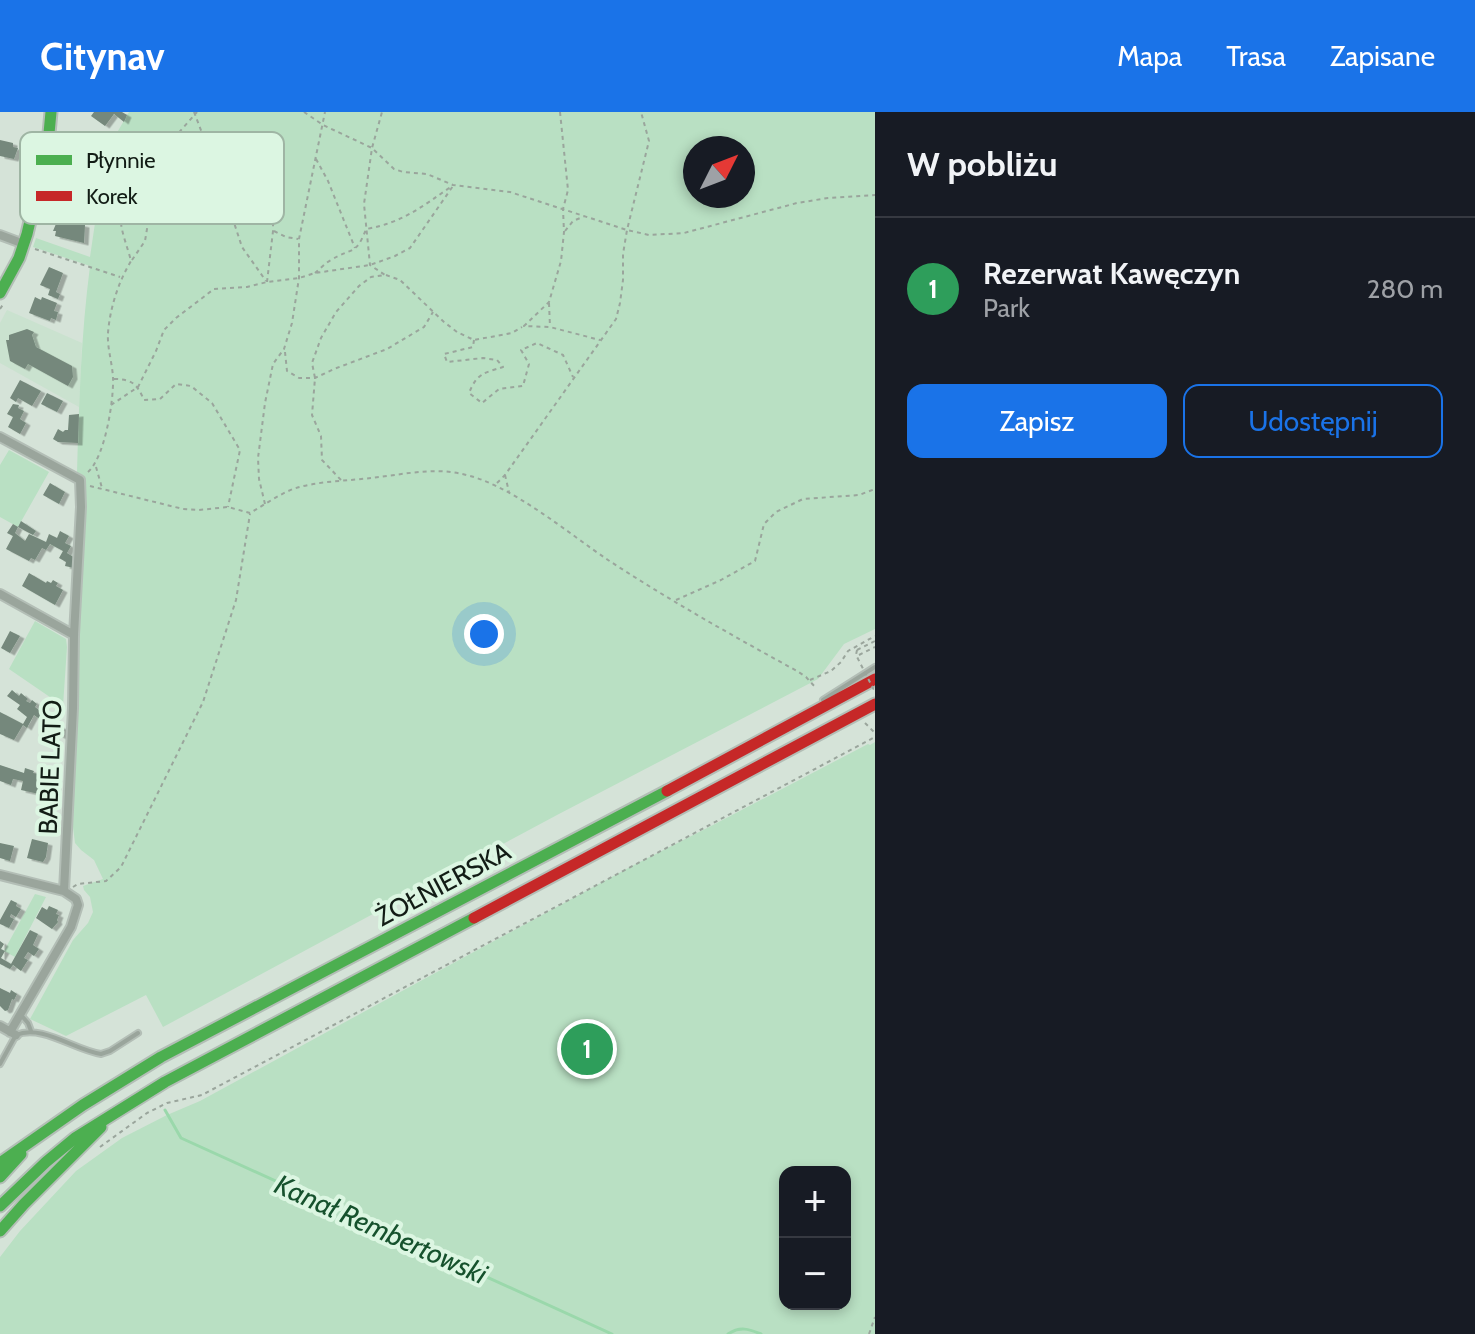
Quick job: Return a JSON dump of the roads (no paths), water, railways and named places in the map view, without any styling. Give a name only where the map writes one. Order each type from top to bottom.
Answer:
[{"type":"main road","points":[[49,132],[51,112]]},
{"type":"main road","points":[[0,293],[28,246],[32,224]]},
{"type":"main road","name":"ŻOŁNIERSKA","points":[[37,1138],[116,1083],[161,1057],[875,679]]},
{"type":"main road","name":"ŻOŁNIERSKA","points":[[0,1206],[75,1138],[165,1082],[861,718],[875,704]]},
{"type":"main road","points":[[0,1231],[111,1115]]},
{"type":"main road","points":[[0,1163],[37,1138]]},
{"type":"main road","points":[[0,1177],[37,1138]]},
{"type":"street","points":[[0,235],[28,246]]},
{"type":"street","name":"BABIE LATO","points":[[0,437],[80,480],[81,507],[64,891],[77,901],[76,916],[18,1017],[13,1034]]},
{"type":"street","points":[[0,594],[74,635]]},
{"type":"street","points":[[0,875],[64,891]]},
{"type":"street","points":[[0,1026],[13,1034]]},
{"type":"lane","points":[[774,733],[875,667]]},
{"type":"lane","points":[[18,1017],[28,1023],[31,1031]]},
{"type":"lane","points":[[0,1064],[13,1034],[31,1031],[101,1054],[138,1033]]},
{"type":"waterway","name":"Kanał Rembertowski","points":[[165,1110],[181,1138],[612,1334]]},
{"type":"waterway","name":"Kanał Rembertowski","points":[[728,1334],[744,1329],[761,1334]]},
{"type":"place","name":"Rezerwat Kawęczyn","points":[[587,1049]]}]
